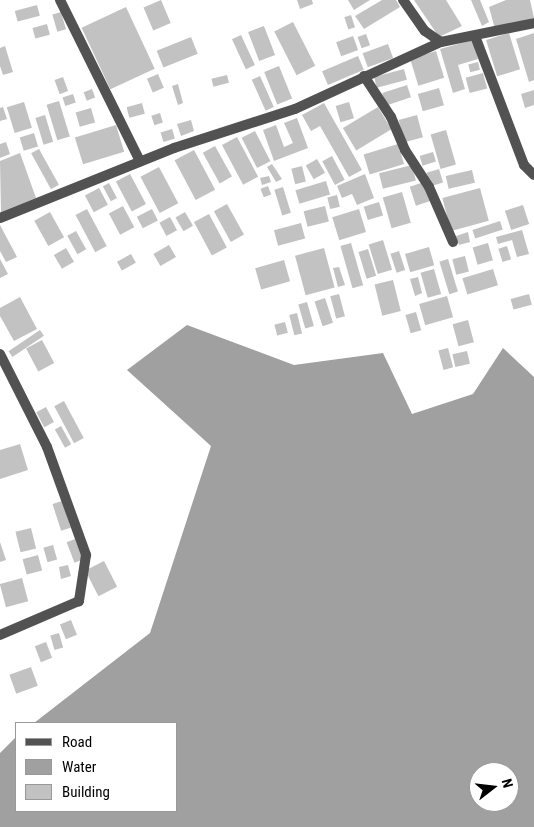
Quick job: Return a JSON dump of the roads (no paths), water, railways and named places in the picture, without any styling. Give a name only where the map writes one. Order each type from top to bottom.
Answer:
[{"type":"street","points":[[60,0],[140,161]]},
{"type":"street","points":[[403,0],[425,31],[441,42]]},
{"type":"street","points":[[0,218],[140,161],[295,109],[441,42],[534,23]]},
{"type":"street","points":[[475,36],[524,165],[534,175]]},
{"type":"street","points":[[364,76],[390,117],[405,150],[425,180],[453,242]]},
{"type":"street","points":[[0,354],[47,447],[86,555],[79,601],[0,635]]},
{"type":"water","points":[[187,325],[294,365],[383,353],[412,414],[473,394],[503,348],[534,377],[534,827],[0,827],[0,753],[15,738],[15,812],[178,812],[178,722],[35,722],[150,633],[211,446],[127,370]]}]
